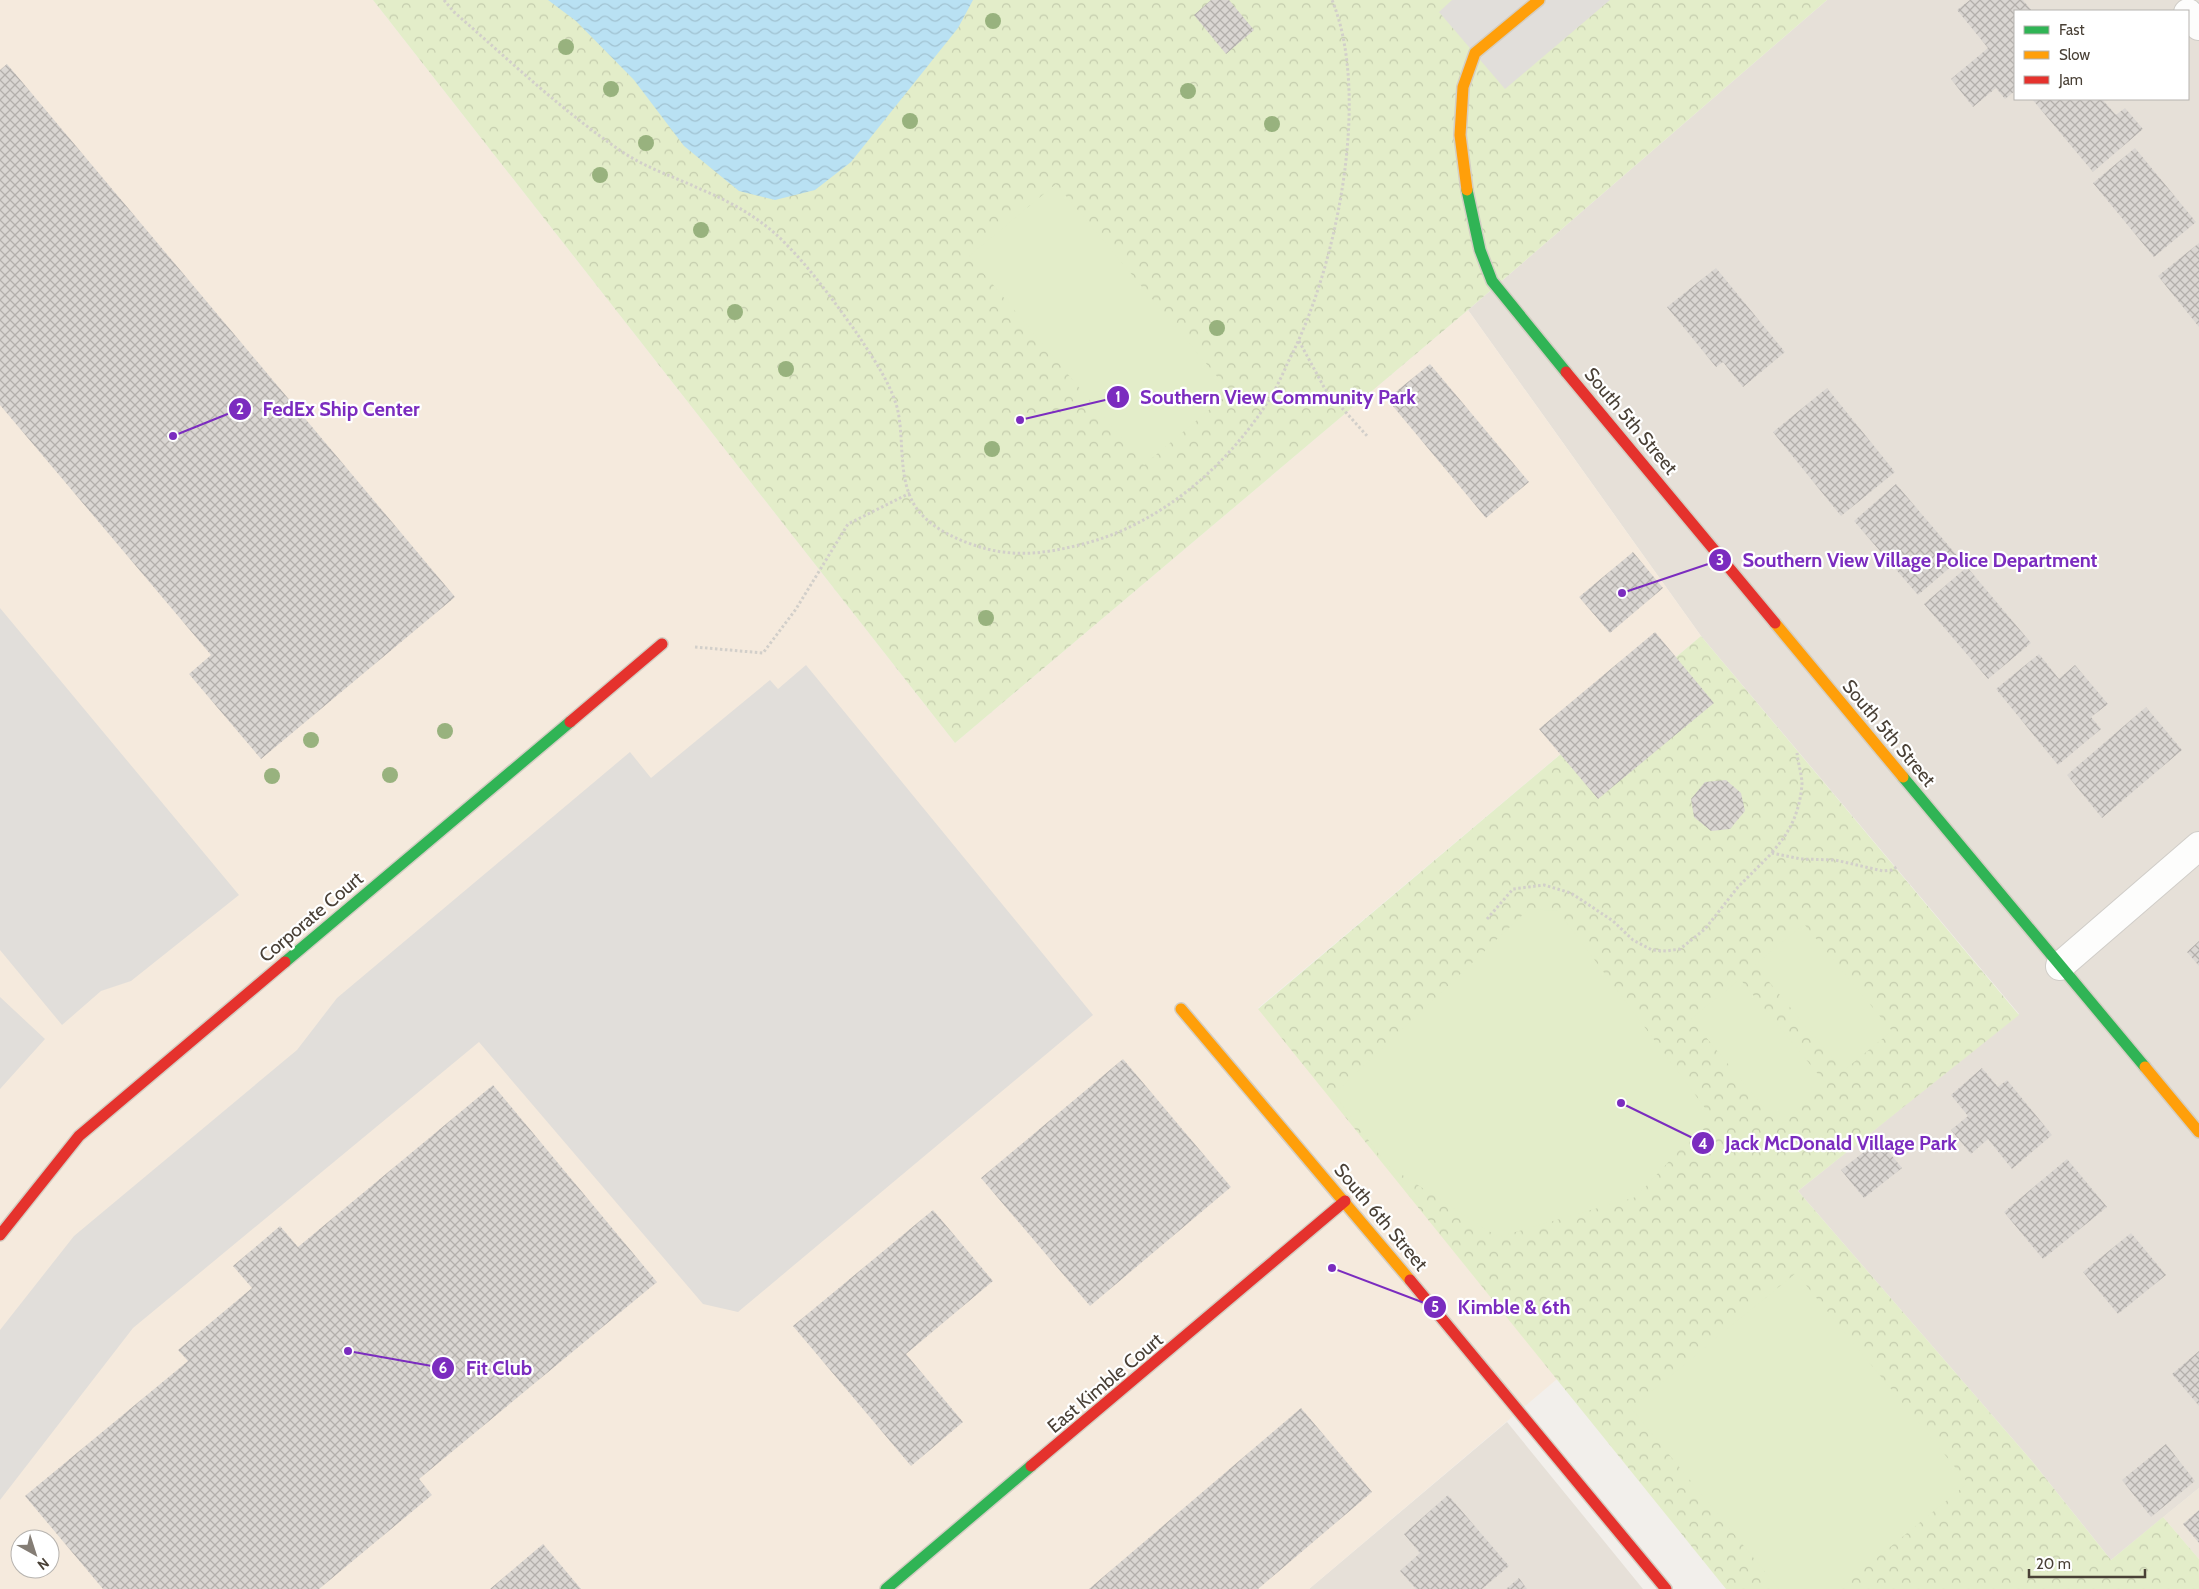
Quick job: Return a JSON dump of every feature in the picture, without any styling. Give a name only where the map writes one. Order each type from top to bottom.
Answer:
[{"type":"street","name":"South 5th Street","points":[[1539,0],[1475,53],[1463,87],[1460,135],[1468,202],[1480,250],[1492,280],[1553,356],[2199,1132]]},
{"type":"street","points":[[2176,0],[2185,10]]},
{"type":"street","points":[[2189,14],[2199,26]]},
{"type":"street","name":"Corporate Court","points":[[0,1235],[79,1136],[662,644]]},
{"type":"street","points":[[2060,966],[2199,846]]},
{"type":"street","name":"South 6th Street","points":[[1181,1009],[1345,1201],[1666,1589]]},
{"type":"street","name":"East Kimble Court","points":[[886,1589],[1345,1201]]},
{"type":"path","points":[[444,0],[454,12],[555,100],[623,153],[660,172],[737,206],[779,237],[811,270],[871,355],[888,384],[896,405],[900,424],[904,468],[914,504],[924,517],[939,530],[973,546],[1007,554],[1047,553],[1091,542],[1126,530],[1158,512],[1195,484],[1239,440],[1270,397],[1299,341],[1313,302],[1333,232],[1350,126],[1345,46],[1338,15],[1332,0]]},
{"type":"path","points":[[1299,341],[1325,389],[1368,437]]},
{"type":"path","points":[[662,644],[763,653],[796,609],[848,524],[910,493]]},
{"type":"path","points":[[1487,920],[1513,889],[1544,884],[1571,893],[1613,920],[1633,940],[1652,950],[1680,949],[1705,929],[1738,887],[1787,836],[1795,816],[1802,784],[1797,753]]},
{"type":"path","points":[[1772,853],[1801,858],[1835,860],[1883,871],[1892,870],[1898,866]]},
{"type":"shaded area","points":[[0,0],[373,0],[955,743],[1468,310],[1701,636],[1258,1008],[1557,1379],[1309,1589],[0,1589]]},
{"type":"shaded area","points":[[1452,0],[1610,0],[1505,89],[1439,12]]},
{"type":"shaded area","points":[[1827,0],[2199,0],[2199,1488],[2111,1560],[2031,1460],[1798,1191],[2019,1014],[1701,636],[1468,310]]},
{"type":"shaded area","points":[[0,608],[239,895],[131,981],[101,991],[62,1025],[0,950]]},
{"type":"shaded area","points":[[806,665],[1093,1015],[738,1312],[703,1304],[479,1042],[133,1328],[0,1500],[0,1330],[74,1236],[297,1050],[337,998],[630,752],[651,778],[770,680],[778,689]]},
{"type":"shaded area","points":[[0,997],[45,1039],[0,1089]]},
{"type":"shaded area","points":[[1507,1422],[1643,1589],[1309,1589]]},
{"type":"shaded area","points":[[2199,1488],[2199,1559],[2163,1517]]},
{"type":"green space","points":[[373,0],[1827,0],[1468,310],[955,743]]},
{"type":"green space","points":[[1056,184],[1230,392],[1144,465],[969,256]]},
{"type":"green space","points":[[1701,636],[2019,1015],[1798,1191],[2031,1460],[2111,1560],[2163,1517],[2199,1559],[2199,1589],[1726,1589],[1258,1009]]},
{"type":"green space","points":[[1529,909],[1558,911],[1711,1116],[1636,1197],[1498,1237],[1387,1165],[1334,1094]]},
{"type":"green space","points":[[1804,924],[1892,1031],[1843,1071],[1755,965]]},
{"type":"green space","points":[[1740,979],[1827,1085],[1779,1126],[1691,1019]]},
{"type":"green space","points":[[1796,1273],[1968,1483],[1839,1589],[1779,1589],[1631,1408]]},
{"type":"water","points":[[548,0],[973,0],[958,28],[851,162],[815,190],[775,200],[739,191],[684,146],[634,80],[576,21]]},
{"type":"building","points":[[1211,0],[1229,0],[1254,30],[1226,54],[1194,15]]},
{"type":"building","points":[[1970,0],[2023,0],[2031,10],[2014,10],[2014,92],[2005,99],[1996,88],[1973,107],[1951,79],[1988,48],[1957,10]]},
{"type":"building","points":[[7,64],[455,597],[261,759],[189,674],[211,655],[0,405],[0,70]]},
{"type":"building","points":[[2033,100],[2103,100],[2116,115],[2125,108],[2143,129],[2093,172]]},
{"type":"building","points":[[2135,148],[2196,222],[2154,257],[2093,183]]},
{"type":"building","points":[[2199,243],[2199,327],[2158,276]]},
{"type":"building","points":[[1716,268],[1785,352],[1743,387],[1723,362],[1716,367],[1667,307]]},
{"type":"building","points":[[1430,364],[1529,482],[1486,518],[1387,399]]},
{"type":"building","points":[[1827,388],[1895,472],[1841,516],[1773,432]]},
{"type":"building","points":[[1896,484],[1960,559],[1918,595],[1854,521]]},
{"type":"building","points":[[1633,552],[1663,588],[1610,633],[1579,597]]},
{"type":"building","points":[[1967,567],[2031,643],[1988,679],[1924,604]]},
{"type":"building","points":[[1655,632],[1714,703],[1598,799],[1539,729]]},
{"type":"building","points":[[2039,654],[2059,679],[2075,665],[2108,704],[2091,717],[2101,729],[2058,765],[1996,689]]},
{"type":"building","points":[[2146,707],[2182,750],[2102,818],[2067,775]]},
{"type":"building","points":[[1726,780],[1741,793],[1745,811],[1730,829],[1711,831],[1694,817],[1691,799],[1705,782]]},
{"type":"building","points":[[2199,941],[2199,966],[2187,952]]},
{"type":"building","points":[[1123,1059],[1231,1187],[1090,1306],[981,1178]]},
{"type":"building","points":[[1982,1068],[1998,1087],[2007,1080],[2052,1135],[2012,1169],[1988,1139],[1971,1154],[1951,1130],[1968,1116],[1951,1095]]},
{"type":"building","points":[[493,1085],[657,1282],[419,1479],[432,1495],[319,1589],[103,1589],[60,1538],[60,1529],[53,1529],[25,1496],[188,1361],[178,1350],[252,1288],[233,1266],[280,1226],[298,1247]]},
{"type":"building","points":[[1879,1140],[1902,1168],[1864,1198],[1841,1170]]},
{"type":"building","points":[[2067,1159],[2107,1207],[2043,1259],[2004,1212]]},
{"type":"building","points":[[933,1210],[993,1281],[906,1354],[963,1422],[911,1466],[793,1326]]},
{"type":"building","points":[[2131,1233],[2166,1275],[2118,1314],[2083,1272]]},
{"type":"building","points":[[2199,1351],[2199,1406],[2172,1374]]},
{"type":"building","points":[[1301,1408],[1372,1492],[1258,1589],[1089,1589]]},
{"type":"building","points":[[2166,1444],[2195,1481],[2151,1517],[2122,1480]]},
{"type":"building","points":[[1448,1495],[1509,1566],[1482,1589],[1416,1589],[1400,1571],[1420,1553],[1404,1534]]},
{"type":"building","points":[[2199,1510],[2199,1543],[2183,1524]]},
{"type":"building","points":[[543,1544],[581,1589],[490,1589]]},
{"type":"building","points":[[1519,1578],[1527,1589],[1506,1589]]},
{"type":"traffic: fast","points":[[1467,190],[1480,250],[1492,281],[1566,372]]},
{"type":"traffic: fast","points":[[285,962],[570,722]]},
{"type":"traffic: fast","points":[[1903,777],[2145,1067]]},
{"type":"traffic: fast","points":[[886,1589],[1031,1466]]},
{"type":"traffic: slow","points":[[1467,190],[1460,135],[1463,87],[1475,53],[1539,0]]},
{"type":"traffic: slow","points":[[1775,623],[1903,777]]},
{"type":"traffic: slow","points":[[1181,1009],[1410,1280]]},
{"type":"traffic: slow","points":[[2145,1067],[2199,1132]]},
{"type":"traffic: jam","points":[[1566,372],[1775,623]]},
{"type":"traffic: jam","points":[[570,722],[662,644]]},
{"type":"traffic: jam","points":[[0,1235],[79,1136],[285,962]]},
{"type":"traffic: jam","points":[[1031,1466],[1345,1201]]},
{"type":"traffic: jam","points":[[1410,1280],[1666,1589]]},
{"type":"place","name":"Southern View Community Park","points":[[1020,420]]},
{"type":"place","name":"FedEx Ship Center","points":[[173,436]]},
{"type":"place","name":"Southern View Village Police Department","points":[[1622,593]]},
{"type":"place","name":"Jack McDonald Village Park","points":[[1621,1103]]},
{"type":"place","name":"Kimble & 6th","points":[[1332,1268]]},
{"type":"place","name":"Fit Club","points":[[348,1351]]}]
